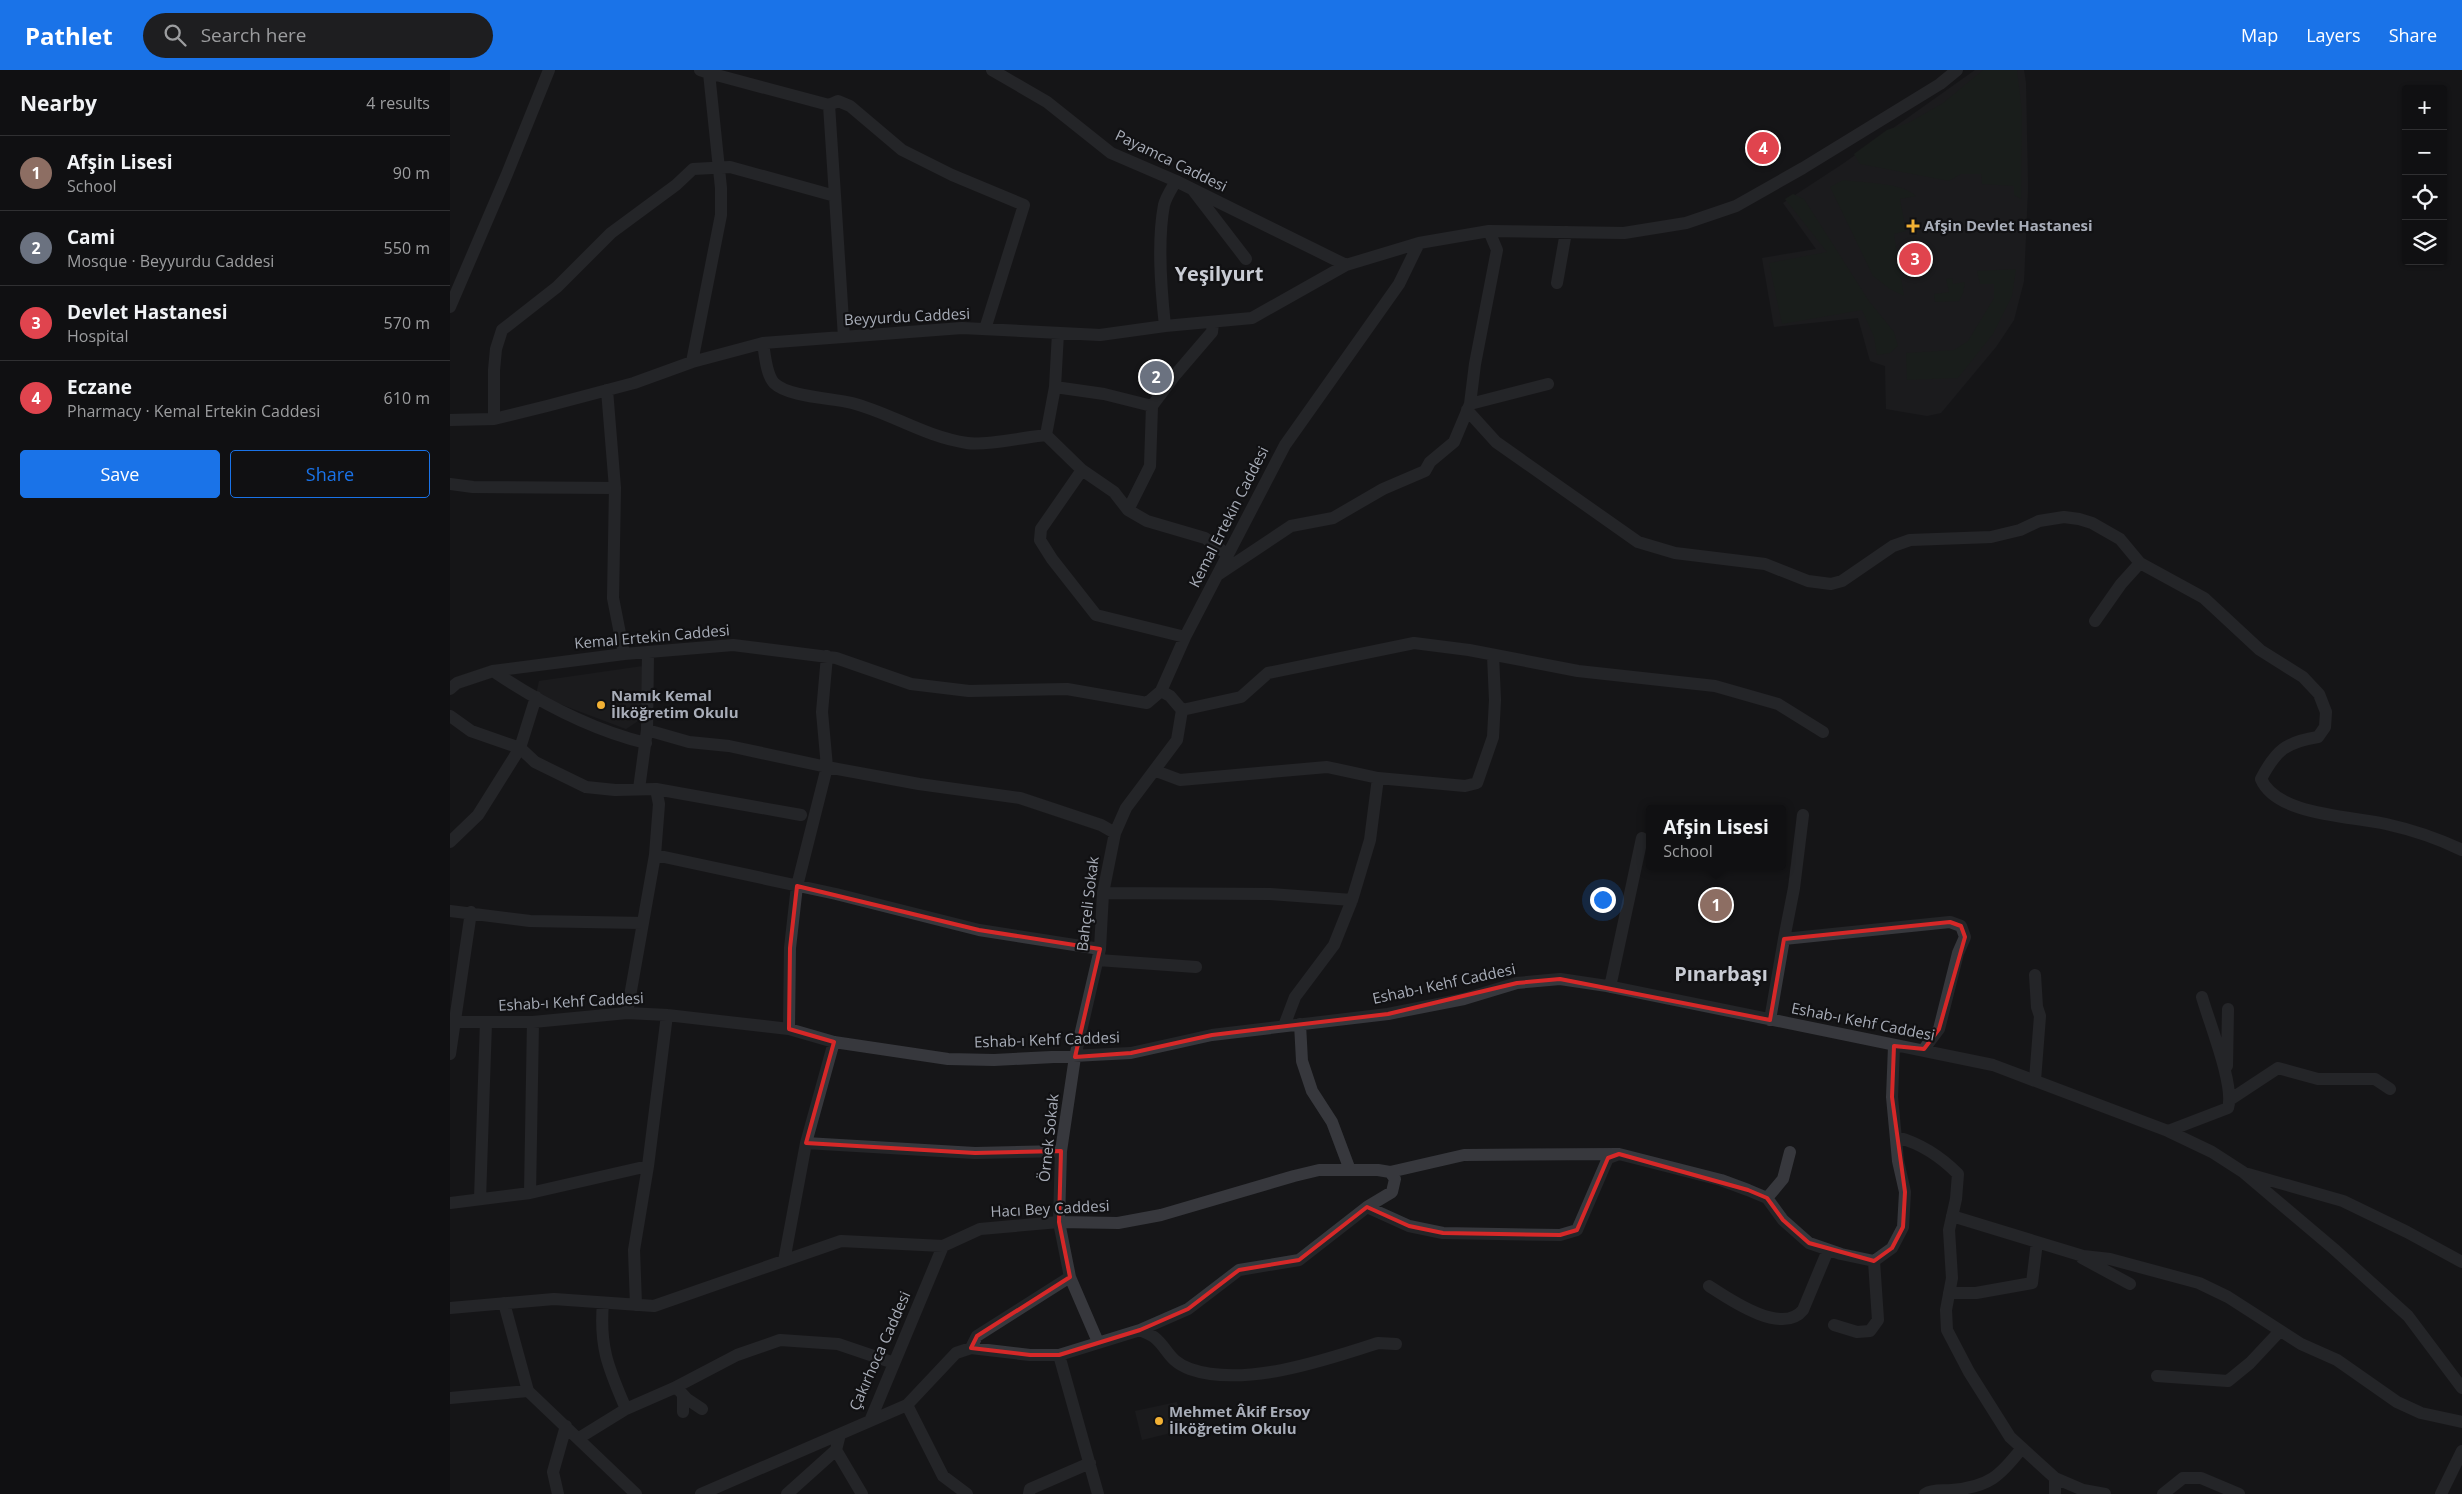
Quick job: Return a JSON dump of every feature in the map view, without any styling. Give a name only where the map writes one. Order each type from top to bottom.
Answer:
[{"type":"street","points":[[450,306],[507,174],[549,70]]},
{"type":"street","name":"Payamca Caddesi","points":[[992,70],[1047,102],[1111,153],[1176,180],[1346,265]]},
{"type":"street","points":[[1419,243],[1489,231],[1633,232],[1686,223],[1736,206],[1803,168],[1940,84],[1957,70]]},
{"type":"street","points":[[692,362],[721,215],[719,166],[704,72],[829,105],[838,101],[850,106],[902,150],[952,175],[1024,205],[985,329]]},
{"type":"street","points":[[829,105],[844,337]]},
{"type":"street","points":[[494,419],[494,370],[496,349],[502,330],[557,287],[611,233],[676,185],[693,169],[719,166],[730,167],[835,196]]},
{"type":"street","points":[[1165,326],[1161,291],[1164,203],[1176,180]]},
{"type":"street","points":[[1192,188],[1246,259]]},
{"type":"street","points":[[1218,575],[1291,526],[1333,518],[1383,489],[1425,471],[1430,462],[1454,442],[1469,407],[1475,364],[1497,250],[1489,231]]},
{"type":"street","points":[[1557,284],[1566,232]]},
{"type":"street","name":"Beyyurdu Caddesi","points":[[450,420],[494,419],[607,390],[692,362],[763,343],[962,328],[1100,335],[1165,326],[1252,318],[1346,265],[1419,243]]},
{"type":"street","name":"Kemal Ertekin Caddesi","points":[[450,689],[457,683],[493,671],[624,654],[733,645],[827,656],[911,684],[969,691],[1067,688],[1147,703],[1161,690],[1185,637],[1285,445],[1399,284],[1419,243]]},
{"type":"street","points":[[1128,510],[1150,466],[1152,406],[1176,374],[1212,332],[1213,323]]},
{"type":"street","points":[[1046,435],[1055,387],[1058,333]]},
{"type":"street","points":[[763,343],[769,372],[774,383],[787,390],[874,409],[932,436],[968,444],[1046,435]]},
{"type":"street","points":[[1469,407],[1548,384]]},
{"type":"street","points":[[1055,387],[1104,394],[1152,406]]},
{"type":"street","points":[[607,390],[615,488],[614,598],[624,654]]},
{"type":"street","points":[[1469,407],[1496,442],[1638,542],[1675,553],[1764,564],[1808,581],[1831,584],[1842,581],[1893,546],[1910,540],[1991,538],[2020,530],[2039,522],[2064,518],[2079,519],[2092,523],[2120,539],[2140,564],[2204,598],[2260,650],[2303,678],[2319,694],[2326,712],[2325,728],[2318,737],[2299,740],[2279,750],[2261,779],[2266,789],[2294,804],[2320,814],[2384,823],[2436,837],[2462,850]]},
{"type":"street","points":[[1046,435],[1082,470],[1114,492],[1128,510],[1146,521],[1205,538],[1228,555]]},
{"type":"street","points":[[1082,470],[1041,529],[1040,540],[1052,559],[1096,615],[1185,637]]},
{"type":"street","points":[[450,484],[473,487],[615,488]]},
{"type":"street","points":[[2095,622],[2121,584],[2140,564]]},
{"type":"street","points":[[1161,690],[1170,696],[1182,710],[1241,696],[1268,673],[1414,643],[1578,671],[1715,686],[1778,704],[1823,732]]},
{"type":"street","points":[[640,789],[647,737],[648,653]]},
{"type":"street","points":[[1156,771],[1180,780],[1327,767],[1378,778],[1465,786],[1477,783],[1493,737],[1495,700],[1493,655]]},
{"type":"street","points":[[789,1029],[790,948],[797,886],[827,767],[822,712],[827,656]]},
{"type":"street","points":[[493,671],[536,698],[621,737],[647,737],[729,746],[919,784],[1020,798],[1102,825],[1115,833]]},
{"type":"street","points":[[450,842],[478,815],[520,748],[536,698]]},
{"type":"street","name":"Bahçeli Sokak","points":[[1075,1057],[1099,954],[1103,893],[1115,833],[1126,808],[1156,771],[1176,740],[1182,710]]},
{"type":"street","points":[[450,716],[471,731],[520,748],[535,762],[586,787],[615,790],[656,789],[801,815]]},
{"type":"street","points":[[1284,1026],[1295,997],[1334,945],[1352,900],[1370,840],[1378,778]]},
{"type":"street","points":[[627,1013],[655,855],[659,804],[656,789]]},
{"type":"street","points":[[1770,1020],[1794,888],[1802,815]]},
{"type":"street","points":[[1610,986],[1642,838]]},
{"type":"street","points":[[655,855],[836,894],[979,930],[1099,954],[1196,967]]},
{"type":"street","points":[[1103,893],[1270,894],[1352,900]]},
{"type":"street","points":[[450,911],[471,912],[530,921],[642,923]]},
{"type":"street","points":[[450,1054],[453,1022],[471,912]]},
{"type":"street","points":[[1784,939],[1950,922],[1961,926],[1965,937],[1958,952],[1939,1029],[1924,1049]]},
{"type":"street","points":[[2035,975],[2037,1007],[2040,1016],[2035,1080]]},
{"type":"street","name":"Eshab-ı Kehf Caddesi","points":[[453,1022],[533,1022],[627,1013],[667,1015],[789,1029],[834,1042],[948,1059],[1075,1057],[1131,1052],[1212,1035],[1388,1014],[1464,999],[1517,983],[1560,979],[1610,986],[1894,1046],[1924,1049],[1993,1065],[2168,1131],[2212,1152],[2243,1172],[2334,1249],[2408,1316],[2462,1388]]},
{"type":"street","points":[[2168,1131],[2228,1108],[2231,1099],[2202,997]]},
{"type":"street","points":[[2226,1076],[2228,1009]]},
{"type":"street","points":[[636,1306],[634,1250],[648,1166],[667,1015]]},
{"type":"street","points":[[480,1199],[486,1022]]},
{"type":"street","points":[[530,1193],[533,1022]]},
{"type":"street","points":[[1300,1024],[1302,1061],[1310,1084],[1332,1122],[1350,1170]]},
{"type":"street","points":[[784,1261],[806,1143],[834,1042]]},
{"type":"street","points":[[1790,1152],[1782,1179],[1767,1198],[1784,1220],[1809,1243],[1828,1250],[1874,1261],[1892,1248],[1903,1227],[1905,1192],[1898,1161],[1892,1098],[1894,1046]]},
{"type":"street","name":"Örnek Sokak","points":[[1075,1057],[1061,1151],[1060,1222],[1070,1277],[1098,1342]]},
{"type":"street","points":[[2231,1099],[2278,1068],[2318,1079],[2375,1079],[2390,1089]]},
{"type":"street","points":[[1897,1137],[1909,1140],[1942,1157],[1958,1174],[1949,1230],[1952,1278],[1946,1310],[1947,1330],[1969,1372],[2010,1437],[2055,1478],[2083,1490],[2105,1494]]},
{"type":"street","points":[[806,1143],[975,1153],[1061,1151]]},
{"type":"street","points":[[1367,1207],[1409,1226],[1443,1234],[1560,1235],[1577,1230],[1608,1158],[1619,1154]]},
{"type":"street","name":"Hacı Bey Caddesi","points":[[450,1308],[554,1299],[654,1306],[841,1241],[943,1246],[980,1229],[1060,1222],[1118,1223],[1161,1215],[1319,1170],[1390,1172],[1464,1155],[1619,1154],[1721,1180],[1767,1198]]},
{"type":"street","points":[[450,1203],[530,1193],[648,1166]]},
{"type":"street","points":[[870,1420],[907,1406],[956,1353],[970,1348],[996,1349],[1030,1355],[1059,1355],[1140,1330],[1188,1309],[1239,1270],[1299,1260],[1367,1207],[1392,1192],[1395,1179],[1390,1172]]},
{"type":"street","points":[[2243,1172],[2343,1201],[2462,1262]]},
{"type":"street","points":[[1952,1216],[2072,1252],[2110,1259],[2199,1283],[2228,1297],[2301,1344],[2337,1360],[2397,1402],[2421,1413],[2462,1422]]},
{"type":"street","points":[[1949,1293],[1976,1293],[2032,1283],[2037,1242]]},
{"type":"street","name":"Çakırhoca Caddesi","points":[[701,1494],[870,1420],[943,1246]]},
{"type":"street","points":[[1708,1286],[1760,1315],[1788,1319],[1797,1318],[1803,1310],[1828,1250]]},
{"type":"street","points":[[2072,1252],[2130,1284]]},
{"type":"street","points":[[1834,1325],[1856,1332],[1870,1331],[1878,1320],[1874,1261]]},
{"type":"street","points":[[970,1348],[977,1336],[1070,1277]]},
{"type":"street","points":[[504,1303],[528,1391],[636,1494]]},
{"type":"street","points":[[603,1303],[603,1340],[606,1362],[626,1409]]},
{"type":"street","points":[[1140,1330],[1154,1337],[1170,1358],[1190,1369],[1235,1375],[1271,1371],[1378,1343],[1396,1344]]},
{"type":"street","points":[[2157,1376],[2228,1381],[2250,1363],[2280,1331]]},
{"type":"street","points":[[579,1438],[626,1409],[680,1391],[737,1355],[780,1340],[838,1344],[894,1363]]},
{"type":"street","points":[[1059,1355],[1098,1494]]},
{"type":"street","points":[[450,1398],[528,1391]]},
{"type":"street","points":[[680,1391],[702,1409]]},
{"type":"street","points":[[680,1391],[683,1412]]},
{"type":"street","points":[[907,1406],[943,1476],[963,1493]]},
{"type":"street","points":[[558,1494],[553,1472],[566,1426]]},
{"type":"street","points":[[787,1494],[802,1488],[836,1450],[840,1434]]},
{"type":"street","points":[[1925,1494],[1931,1491],[1954,1490],[1985,1483],[2003,1472],[2022,1448]]},
{"type":"street","points":[[836,1450],[862,1494]]},
{"type":"street","points":[[2441,1494],[2462,1451]]},
{"type":"street","points":[[1029,1494],[1030,1489],[1043,1488],[1090,1463]]},
{"type":"street","points":[[2055,1478],[2055,1494]]},
{"type":"street","points":[[2163,1494],[2183,1478],[2201,1478],[2239,1494]]},
{"type":"highlighted area","points":[[797,886],[979,930],[1100,949],[1075,1057],[1131,1053],[1212,1035],[1388,1014],[1517,983],[1560,979],[1770,1020],[1784,939],[1950,922],[1961,926],[1965,937],[1939,1029],[1924,1049],[1894,1046],[1892,1097],[1905,1192],[1903,1227],[1892,1248],[1874,1261],[1809,1243],[1783,1220],[1767,1198],[1748,1190],[1619,1154],[1608,1158],[1577,1230],[1560,1235],[1443,1233],[1409,1226],[1367,1207],[1299,1260],[1239,1270],[1188,1309],[1140,1330],[1059,1355],[1030,1355],[971,1348],[977,1336],[1070,1277],[1059,1222],[1061,1151],[975,1153],[806,1143],[834,1042],[789,1029],[790,948]]},
{"type":"shaded area","name":"Afşin Devlet Hastanesi","points":[[1975,70],[2024,70],[2026,83],[2028,188],[2024,281],[2014,320],[1996,347],[1941,413],[1927,416],[1886,409],[1885,366],[1870,361],[1858,318],[1774,327],[1762,258],[1816,249],[1783,203],[1844,163]]},
{"type":"shaded area","points":[[1983,70],[2017,70],[2022,111],[2021,199],[2014,195],[2014,186],[1982,184],[1981,174],[1961,174],[1949,181],[1860,164],[1854,154],[1887,130],[1908,123],[1943,103]]},
{"type":"shaded area","points":[[1843,180],[1892,186],[1910,191],[1916,196],[1900,199],[1906,231],[1894,234],[1904,296],[1890,289],[1873,276],[1830,187]]},
{"type":"shaded area","points":[[1793,194],[1804,199],[1869,301],[1894,332],[1898,346],[1890,353],[1877,355],[1874,337],[1862,310],[1782,324],[1769,263],[1827,252],[1785,199]]},
{"type":"shaded area","points":[[2016,269],[2012,296],[1993,334],[1958,378],[1907,380],[1906,353],[1954,350],[1968,341],[1994,298],[1994,284],[1980,284],[1977,271]]},
{"type":"shaded area","points":[[1952,278],[1953,284],[1965,282],[1959,301],[1935,302],[1934,294],[1949,292],[1946,279]]},
{"type":"shaded area","name":"Namık Kemal İlköğretim Okulu","points":[[643,666],[641,719],[626,729],[536,695],[539,681]]},
{"type":"shaded area","name":"Mehmet Âkif Ersoy İlköğretim Okulu","points":[[1177,1402],[1183,1430],[1142,1440],[1135,1411]]},
{"type":"place","name":"Eczane","points":[[1763,148]]},
{"type":"place","name":"Afşin Devlet Hastanesi","points":[[1913,226]]},
{"type":"place","name":"Devlet Hastanesi","points":[[1915,259]]},
{"type":"place","name":"Cami","points":[[1156,377]]},
{"type":"place","name":"Namık Kemal İlköğretim Okulu","points":[[601,705]]},
{"type":"place","name":"Afşin Lisesi","points":[[1716,905]]},
{"type":"place","name":"Mehmet Âkif Ersoy İlköğretim Okulu","points":[[1159,1421]]},
{"type":"district","name":"Yeşilyurt","points":[[1219,274]]},
{"type":"district","name":"Pınarbaşı","points":[[1721,974]]}]
